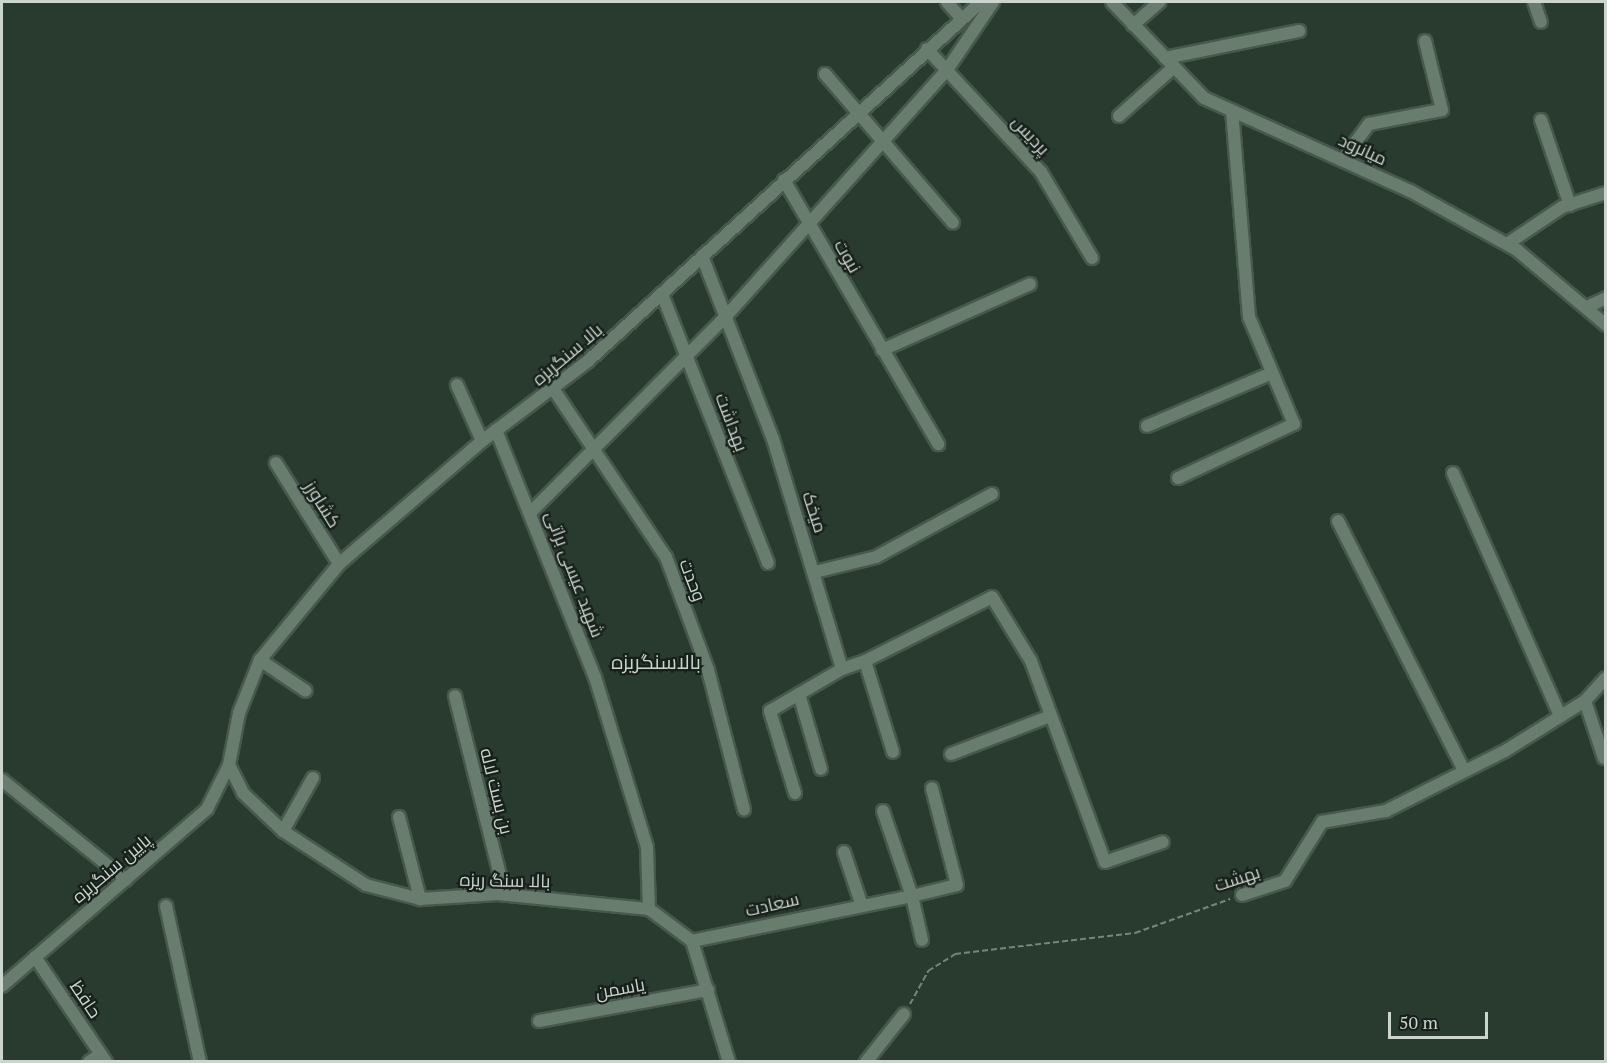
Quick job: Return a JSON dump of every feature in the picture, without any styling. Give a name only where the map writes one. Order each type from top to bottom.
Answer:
[{"type":"street","points":[[947,2],[962,18]]},
{"type":"street","name":"بالا سنگریزه","points":[[229,765],[239,713],[260,660],[339,564],[482,441],[554,390],[662,294],[857,111],[981,2]]},
{"type":"street","points":[[532,511],[727,315],[881,139],[946,70],[993,2]]},
{"type":"street","name":"میانرود","points":[[1112,2],[1204,98],[1343,159],[1507,244],[1587,307],[1605,325]]},
{"type":"street","points":[[1133,25],[1159,2]]},
{"type":"street","points":[[1534,2],[1541,22]]},
{"type":"street","points":[[1119,116],[1170,62],[1299,32]]},
{"type":"street","points":[[1343,159],[1368,124],[1442,110],[1425,41]]},
{"type":"street","name":"پردیس","points":[[927,49],[1041,172],[1092,258]]},
{"type":"street","points":[[825,74],[953,224]]},
{"type":"street","points":[[1178,478],[1294,424],[1249,317],[1232,111]]},
{"type":"street","points":[[1541,120],[1570,205]]},
{"type":"street","name":"نبوت","points":[[784,180],[938,444]]},
{"type":"street","points":[[1507,244],[1570,205],[1605,193]]},
{"type":"street","name":"میخک","points":[[702,256],[727,315],[815,572],[842,669]]},
{"type":"street","points":[[882,350],[1030,284]]},
{"type":"street","name":"بهداشت","points":[[662,294],[768,563]]},
{"type":"street","points":[[1587,307],[1605,298]]},
{"type":"street","points":[[1147,426],[1272,373]]},
{"type":"street","points":[[457,385],[482,441]]},
{"type":"street","name":"وحدت","points":[[554,390],[592,450],[666,557],[708,670],[744,808]]},
{"type":"street","name":"شهید عیسی براتی","points":[[496,430],[532,511],[595,677],[647,847],[649,909]]},
{"type":"street","name":"کشاورز","points":[[276,463],[339,564]]},
{"type":"street","points":[[1453,473],[1559,713]]},
{"type":"street","points":[[815,572],[876,557],[992,494]]},
{"type":"street","points":[[1338,521],[1464,770]]},
{"type":"street","points":[[795,793],[770,711],[842,669],[864,661],[992,597],[1031,661],[1047,717],[1106,862],[1163,842]]},
{"type":"street","points":[[260,660],[306,691]]},
{"type":"street","points":[[864,661],[894,752]]},
{"type":"street","name":"بهشت","points":[[1242,895],[1285,881],[1322,822],[1386,811],[1505,751],[1559,713],[1585,701],[1605,678]]},
{"type":"street","points":[[799,694],[821,769]]},
{"type":"street","name":"بن بست لاله","points":[[455,696],[505,895]]},
{"type":"street","points":[[1585,701],[1604,758]]},
{"type":"street","points":[[951,754],[1047,717]]},
{"type":"street","name":"بالا سنگ ریزه","points":[[229,765],[243,793],[283,831],[366,885],[420,899],[505,895],[649,909]]},
{"type":"street","name":"پایین سنگریزه","points":[[2,987],[207,809],[229,765]]},
{"type":"street","points":[[283,831],[313,778]]},
{"type":"street","points":[[2,780],[126,880]]},
{"type":"street","name":"سعادت","points":[[692,940],[861,903],[912,896],[957,885],[932,788]]},
{"type":"street","points":[[883,811],[912,896],[922,940]]},
{"type":"street","points":[[399,817],[420,899]]},
{"type":"street","points":[[844,852],[861,903]]},
{"type":"street","points":[[166,906],[196,1060]]},
{"type":"street","points":[[649,909],[692,940],[729,1062]]},
{"type":"street","name":"حافظ","points":[[35,957],[104,1058]]},
{"type":"street","name":"یاسمن","points":[[539,1022],[708,990]]},
{"type":"street","points":[[866,1062],[904,1014]]},
{"type":"street","points":[[89,1062],[104,1058]]},
{"type":"path","name":"بهشت","points":[[904,1014],[928,971],[955,954],[1135,933],[1242,895]]},
{"type":"district","name":"بالاسنگریزه","points":[[656,661]]}]
